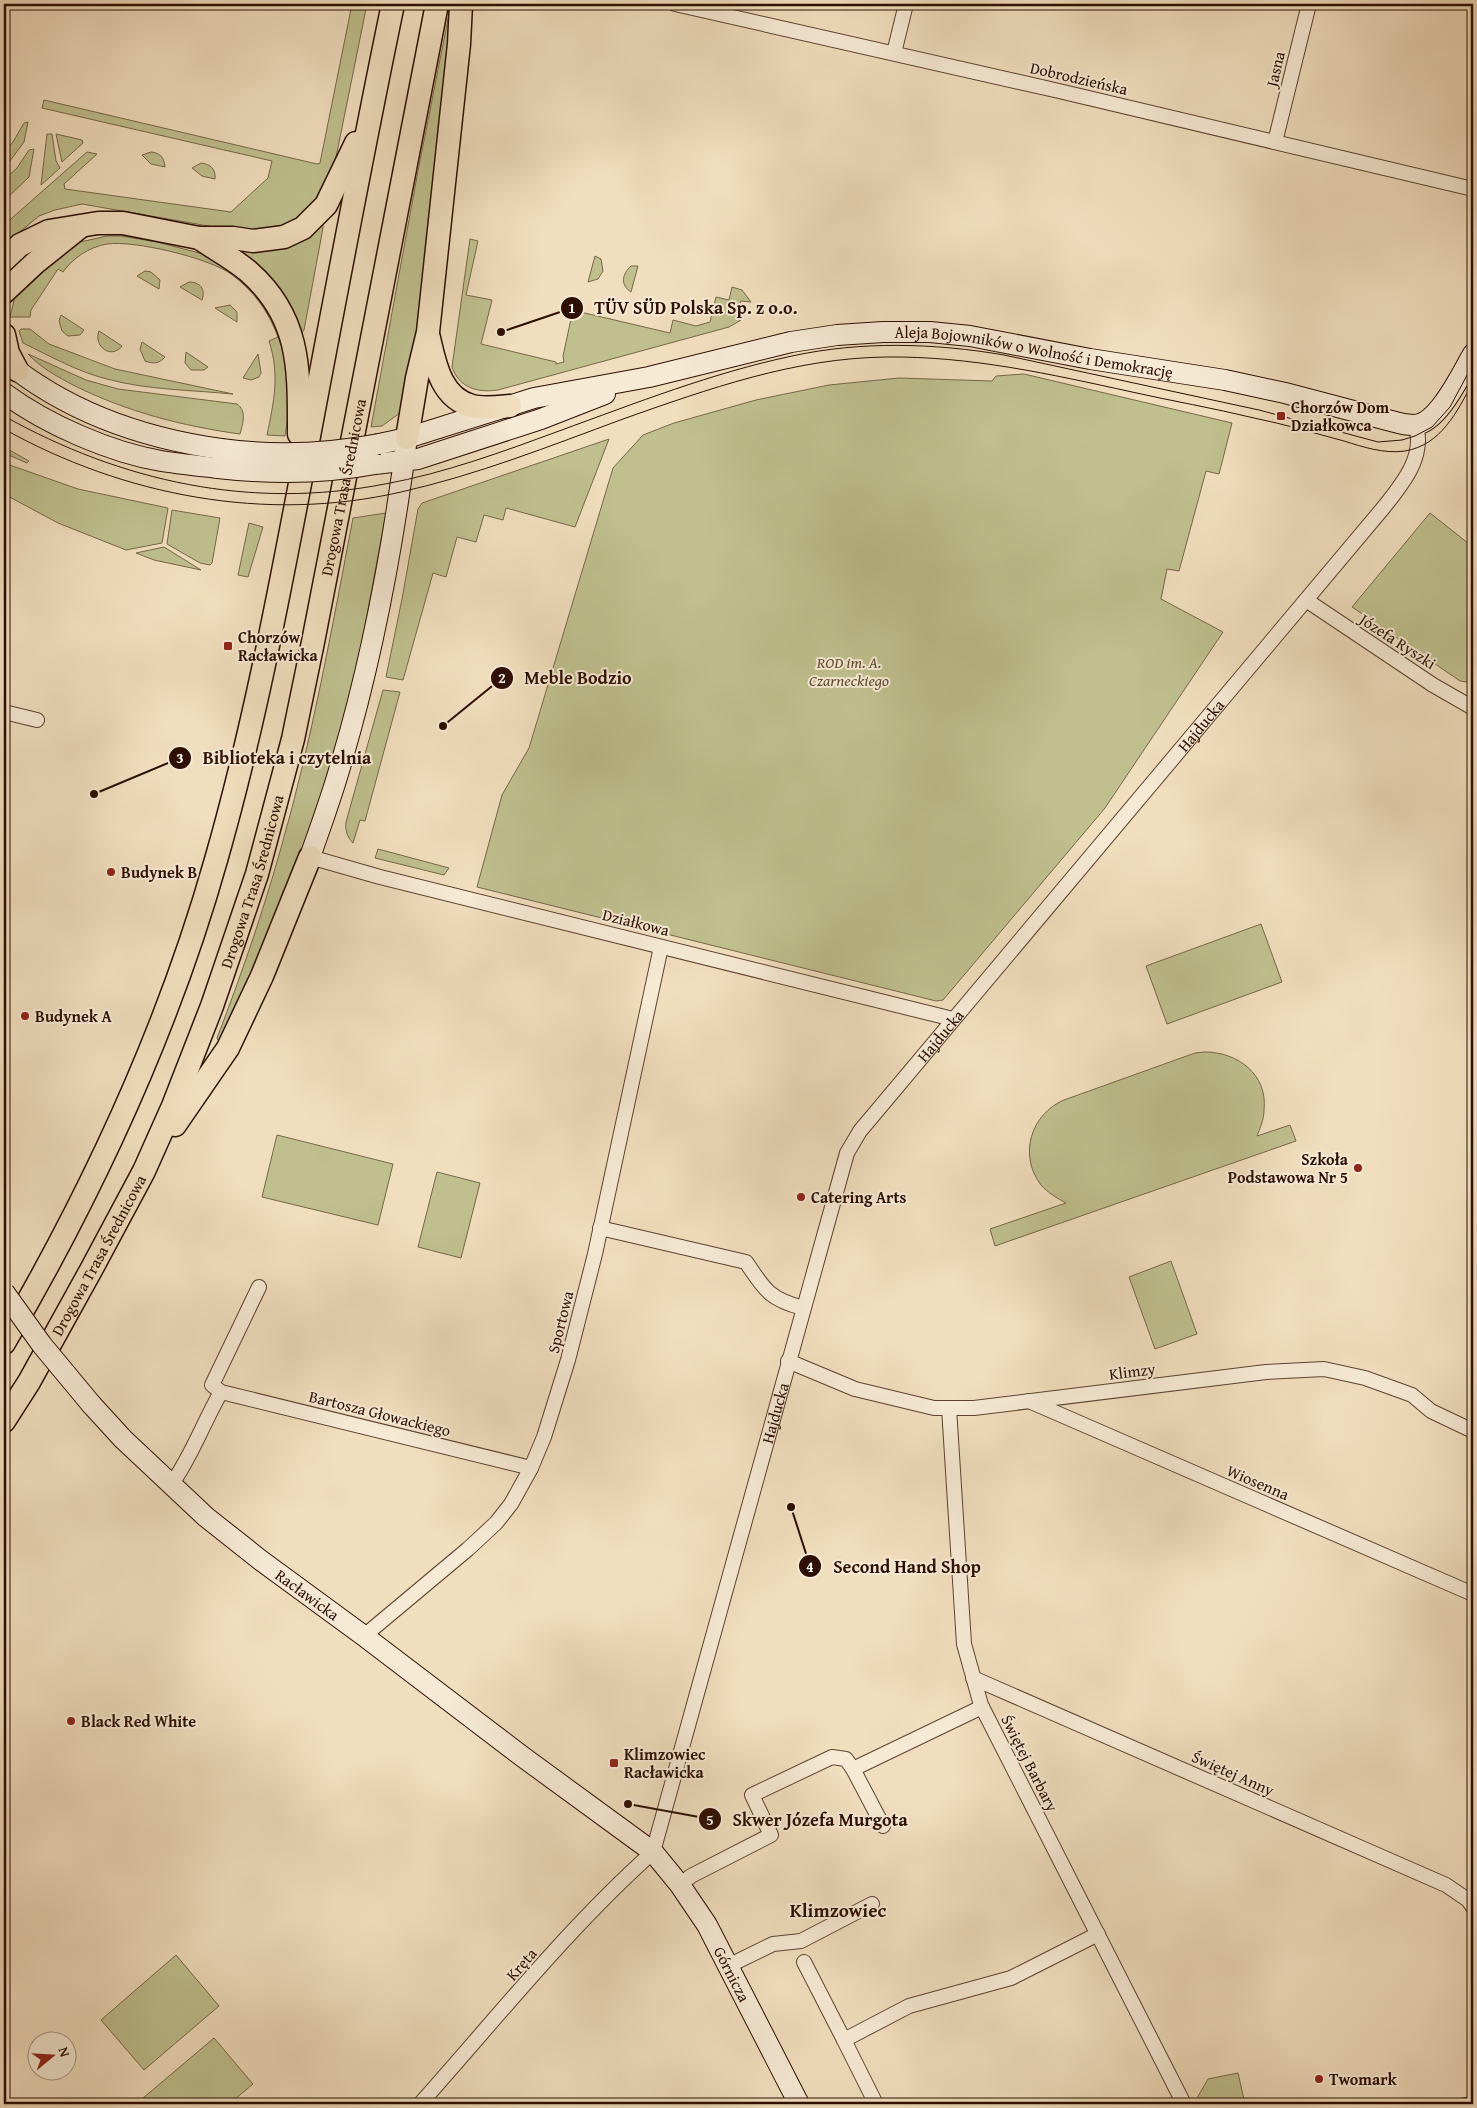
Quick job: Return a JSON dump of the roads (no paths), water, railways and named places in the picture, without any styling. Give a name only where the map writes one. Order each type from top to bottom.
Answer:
[{"type":"main road","points":[[4,1343],[57,1249],[102,1161],[149,1053],[187,951],[216,862],[251,729],[393,4]]},
{"type":"main road","name":"Drogowa Trasa Średnicowa","points":[[4,1421],[87,1279],[144,1171],[173,1106],[212,1006],[257,874],[293,738],[437,4]]},
{"type":"main road","points":[[407,438],[417,378],[428,332],[459,44],[460,4]]},
{"type":"main road","points":[[6,257],[20,246],[49,231],[98,223],[123,223],[199,238],[263,241],[284,237],[303,228],[330,199],[371,110]]},
{"type":"main road","points":[[6,295],[35,263],[81,227]]},
{"type":"main road","points":[[199,238],[239,264],[253,276],[269,293],[286,321],[296,354],[299,372],[299,487]]},
{"type":"main road","points":[[428,332],[438,373],[445,387],[471,406],[488,408],[510,406]]},
{"type":"main road","points":[[4,335],[10,365]]},
{"type":"main road","points":[[144,1171],[228,1048],[262,976],[310,857]]},
{"type":"street","name":"Dobrodzieńska","points":[[676,4],[1473,189]]},
{"type":"street","points":[[894,54],[906,4]]},
{"type":"street","name":"Jasna","points":[[1276,142],[1309,4]]},
{"type":"street","name":"Aleja Bojowników o Wolność i Demokrację","points":[[4,393],[48,420],[114,448],[160,461],[220,459],[264,453],[347,450],[379,444],[407,438],[534,398],[649,377],[724,357],[809,339],[877,332],[941,333],[985,338],[1090,359],[1245,384],[1395,422],[1416,425]]},
{"type":"street","points":[[1416,425],[1440,408],[1473,354]]},
{"type":"street","name":"Aleja Bojowników o Wolność i Demokrację","points":[[10,365],[67,403],[106,421],[169,440],[259,472],[302,472],[418,459],[541,419],[649,377]]},
{"type":"street","name":"Hajducka","points":[[653,1852],[847,1153],[860,1131],[953,1019],[1401,486],[1417,456],[1419,435],[1416,425]]},
{"type":"street","points":[[310,857],[342,761],[378,618],[407,438]]},
{"type":"street","name":"Józefa Ryszki","points":[[1306,600],[1433,685],[1473,708]]},
{"type":"street","points":[[4,712],[37,720]]},
{"type":"street","name":"Działkowa","points":[[310,857],[380,877],[953,1019]]},
{"type":"street","name":"Sportowa","points":[[364,1636],[468,1549],[496,1523],[511,1504],[531,1468],[544,1436],[568,1360],[627,1112],[661,947]]},
{"type":"street","points":[[600,1228],[746,1262],[768,1293],[786,1303],[803,1308]]},
{"type":"street","points":[[171,1485],[187,1461],[221,1392],[212,1385],[259,1288]]},
{"type":"street","name":"Racławicka","points":[[4,1292],[42,1345],[91,1404],[123,1439],[206,1517],[523,1757],[653,1852]]},
{"type":"street","name":"Klimzy","points":[[788,1361],[855,1389],[934,1408],[974,1408],[1266,1372],[1324,1369],[1365,1378],[1412,1395],[1431,1411],[1473,1431]]},
{"type":"street","name":"Bartosza Głowackiego","points":[[221,1392],[531,1468]]},
{"type":"street","name":"Wiosenna","points":[[1028,1401],[1473,1594]]},
{"type":"street","name":"Świętej Barbary","points":[[949,1408],[964,1644],[982,1707],[1184,2104]]},
{"type":"street","name":"Świętej Anny","points":[[973,1678],[1446,1885],[1468,1900],[1473,1907]]},
{"type":"street","points":[[853,1769],[982,1707]]},
{"type":"street","points":[[680,1885],[691,1876],[771,1835],[752,1795],[832,1757],[846,1759],[883,1826]]},
{"type":"street","name":"Górnicza","points":[[653,1852],[680,1885],[707,1925],[799,2104]]},
{"type":"street","name":"Kręta","points":[[420,2104],[553,1954],[621,1881],[653,1852]]},
{"type":"street","points":[[728,1966],[773,1944],[801,1941],[872,1904]]},
{"type":"street","points":[[844,2040],[909,2006],[1011,1978],[1098,1934]]},
{"type":"street","points":[[804,1962],[876,2104]]},
{"type":"tram line","points":[[4,416],[49,439],[94,458],[141,473],[188,484],[237,491],[286,494],[335,491],[385,484],[429,474],[495,454],[645,399],[703,380],[792,356],[844,348],[898,345],[924,346],[1004,355],[1259,410],[1378,442],[1402,440],[1432,427],[1450,407],[1473,364]]},
{"type":"tram line","points":[[4,429],[50,452],[98,471],[147,487],[197,497],[248,503],[299,505],[350,501],[429,485],[513,459],[720,386],[785,369],[852,359],[917,357],[1010,367],[1239,414],[1366,448],[1389,452],[1418,448],[1429,442],[1446,426],[1461,405],[1473,382]]},
{"type":"place","name":"TÜV SÜD Polska Sp. z o.o.","points":[[501,332]]},
{"type":"place","name":"Chorzów Dom Działkowca","points":[[1281,416]]},
{"type":"place","name":"Chorzów Racławicka","points":[[228,646]]},
{"type":"place","name":"Meble Bodzio","points":[[443,726]]},
{"type":"place","name":"Biblioteka i czytelnia","points":[[94,794]]},
{"type":"place","name":"Budynek B","points":[[111,872]]},
{"type":"place","name":"Budynek A","points":[[25,1016]]},
{"type":"place","name":"Szkoła Podstawowa Nr 5","points":[[1358,1168]]},
{"type":"place","name":"Catering Arts","points":[[801,1197]]},
{"type":"place","name":"Second Hand Shop","points":[[791,1507]]},
{"type":"place","name":"Black Red White","points":[[71,1721]]},
{"type":"place","name":"Klimzowiec Racławicka","points":[[614,1763]]},
{"type":"place","name":"Skwer Józefa Murgota","points":[[628,1804]]},
{"type":"place","name":"Twomark","points":[[1319,2079]]},
{"type":"district","name":"Klimzowiec","points":[[838,1910]]},
{"type":"park label","name":"ROD im. A. Czarneckiego","points":[[849,671]]}]
